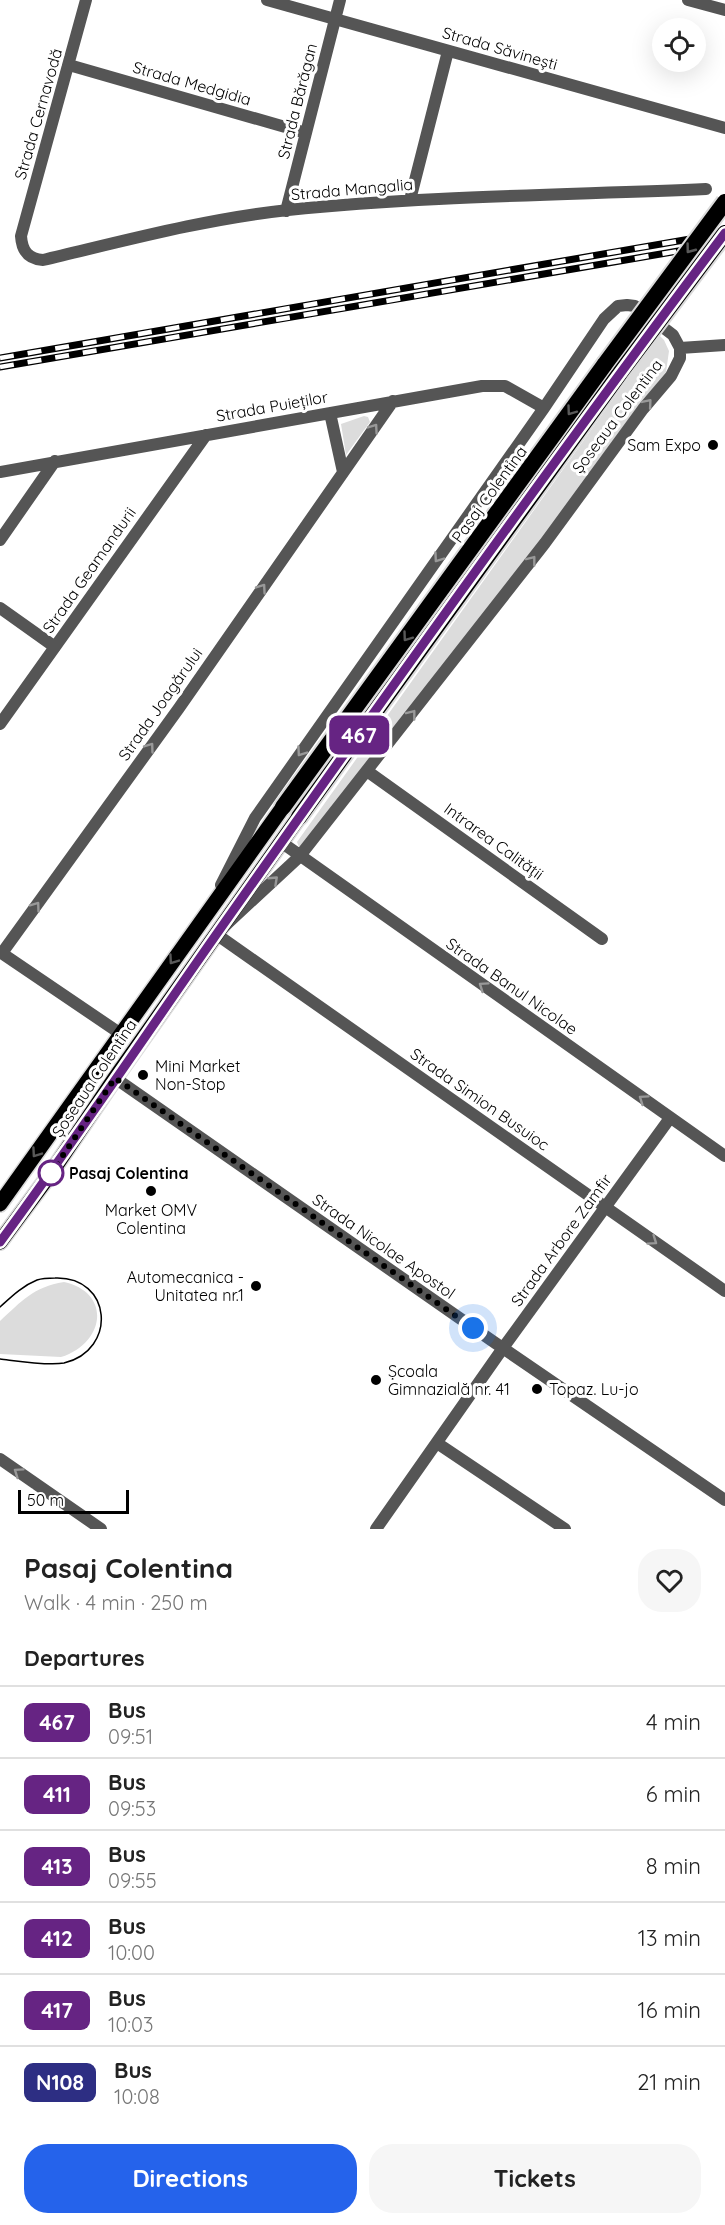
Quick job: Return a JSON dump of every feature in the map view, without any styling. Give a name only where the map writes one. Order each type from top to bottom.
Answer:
[{"type":"highway","name":"Pasaj Colentina","points":[[283,807],[605,363],[725,202]]},
{"type":"highway","points":[[299,818],[620,374],[725,233]]},
{"type":"main road","name":"Șoseaua Colentina","points":[[0,1204],[283,807]]},
{"type":"main road","name":"Șoseaua Colentina","points":[[0,1242],[51,1173],[115,1078],[299,818]]},
{"type":"street","name":"Strada Cernavodă","points":[[21,236],[86,0]]},
{"type":"street","name":"Strada Săvinești","points":[[267,0],[725,128]]},
{"type":"street","name":"Strada Bărăgan","points":[[286,211],[340,0]]},
{"type":"street","points":[[688,0],[725,10]]},
{"type":"street","points":[[410,200],[448,51]]},
{"type":"street","name":"Strada Medgidia","points":[[69,65],[306,133]]},
{"type":"street","name":"Strada Mangalia","points":[[21,236],[25,252],[35,260],[43,260],[174,230],[286,211],[410,200],[706,189]]},
{"type":"street","name":"Șoseaua Colentina","points":[[207,912],[255,818],[544,408],[604,319],[618,306],[627,304],[635,306],[673,335],[680,348],[680,358],[671,376],[643,409],[545,543],[299,856],[216,934]]},
{"type":"street","points":[[680,348],[725,345]]},
{"type":"street","name":"Strada Puieților","points":[[0,472],[393,400],[493,385],[505,386],[544,408]]},
{"type":"street","name":"Strada Joagărului","points":[[1,952],[178,708],[393,400]]},
{"type":"street","points":[[330,413],[343,472]]},
{"type":"street","name":"Strada Geamandurii","points":[[0,724],[206,435]]},
{"type":"street","points":[[0,540],[55,461]]},
{"type":"street","points":[[0,608],[55,647]]},
{"type":"street","name":"Intrarea Calității","points":[[367,771],[602,939]]},
{"type":"street","name":"Strada Banul Nicolae","points":[[281,842],[725,1156]]},
{"type":"street","name":"Strada Simion Busuioc","points":[[216,934],[725,1291]]},
{"type":"street","points":[[1,952],[121,1034]]},
{"type":"street","name":"Strada Nicolae Apostol","points":[[115,1078],[725,1500]]},
{"type":"street","name":"Strada Arbore Zamfir","points":[[376,1529],[503,1348],[670,1118]]},
{"type":"street","points":[[437,1443],[565,1529]]},
{"type":"street","points":[[0,1459],[101,1529]]},
{"type":"shaded area","points":[[659,335],[669,351],[666,372],[625,424],[525,563],[302,847],[299,847],[297,842]]},
{"type":"shaded area","points":[[364,416],[368,417],[370,422],[346,455],[341,424]]},
{"type":"shaded area","points":[[64,1282],[80,1288],[90,1297],[96,1307],[97,1319],[94,1330],[86,1341],[61,1357],[0,1354],[0,1321],[36,1291]]},
{"type":"tram line","points":[[0,1307],[32,1282],[55,1278],[74,1281],[88,1289],[97,1301],[101,1315],[100,1330],[93,1344],[81,1356],[57,1364],[0,1359]]},
{"type":"railway","points":[[0,358],[725,233]]},
{"type":"railway","points":[[0,367],[725,243]]},
{"type":"bus line","name":"467","points":[[0,1242],[51,1173],[281,842],[725,233]]},
{"type":"place","name":"Sam Expo","points":[[713,445]]},
{"type":"place","name":"Mini Market Non-Stop","points":[[143,1075]]},
{"type":"place","name":"Pasaj Colentina","points":[[51,1173]]},
{"type":"place","name":"Market OMV Colentina","points":[[151,1191]]},
{"type":"place","name":"Automecanica - Unitatea nr.1","points":[[256,1286]]},
{"type":"place","name":"Școala Gimnazială nr. 41","points":[[376,1380]]},
{"type":"place","name":"Topaz. Lu-jo","points":[[537,1389]]},
{"type":"route","points":[[51,1173],[115,1078],[473,1328]]}]
